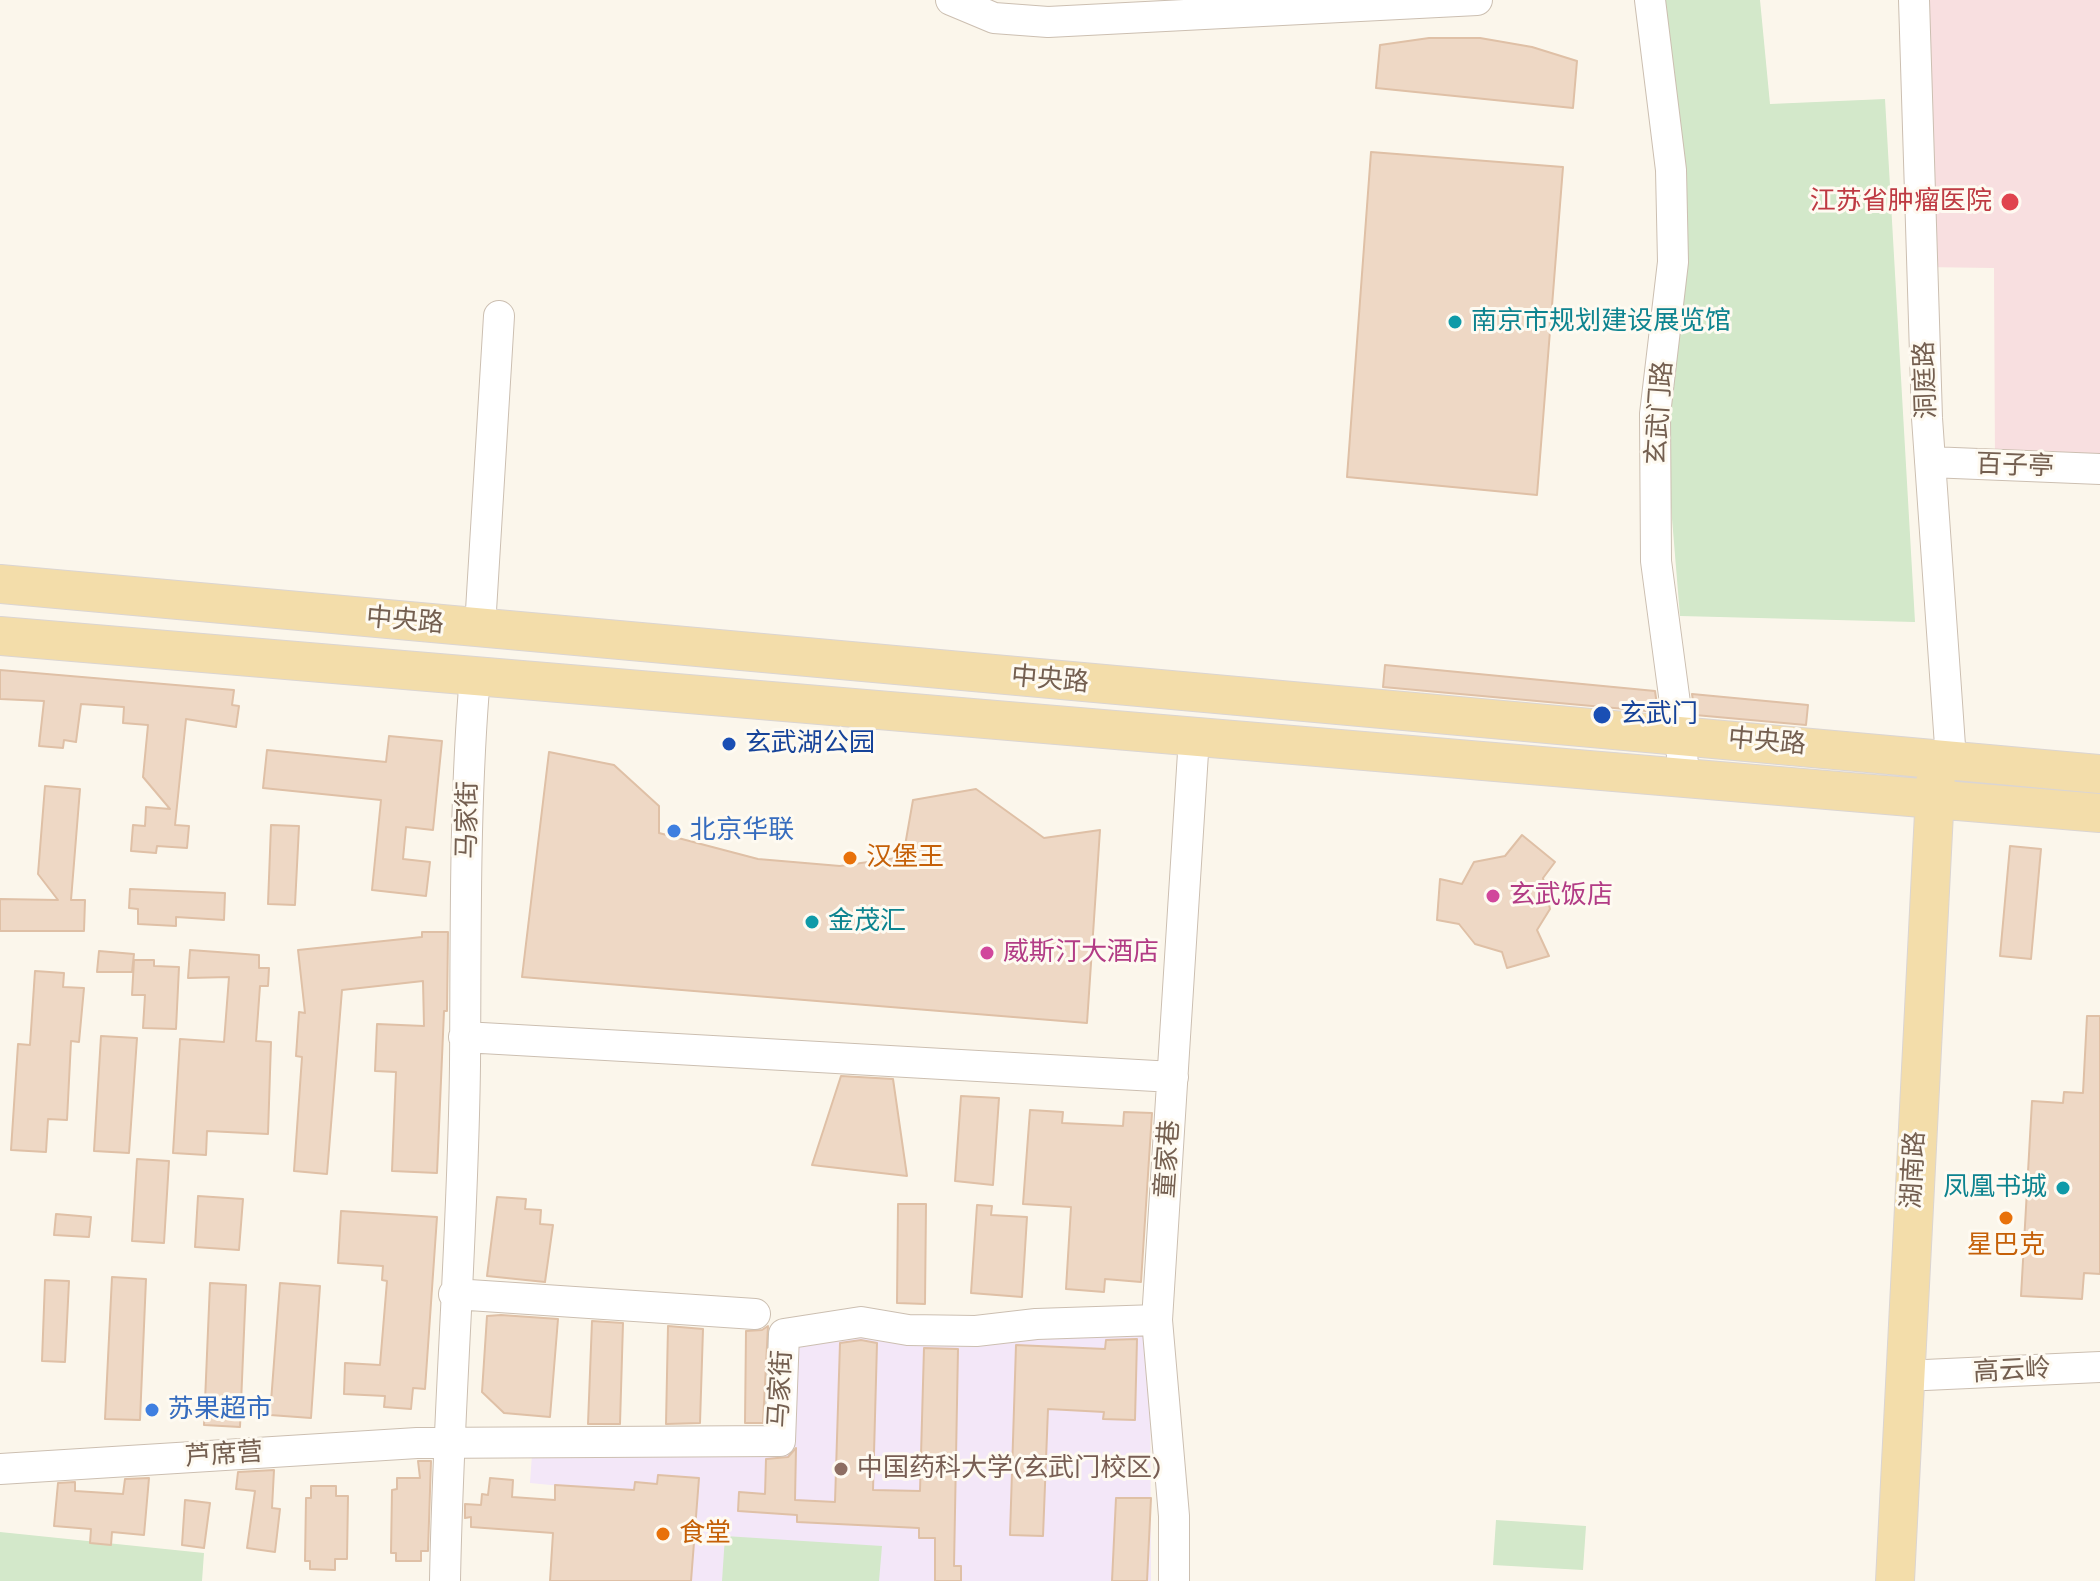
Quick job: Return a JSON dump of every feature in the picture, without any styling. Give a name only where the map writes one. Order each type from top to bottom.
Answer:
[{"type":"main road","name":"中央路","points":[[0,584],[957,673],[1678,734],[2100,774]]},
{"type":"main road","name":"中央路","points":[[0,636],[2100,813]]},
{"type":"main road","name":"湖南路","points":[[1895,1581],[1944,759]]},
{"type":"main road","name":"湖南路","points":[[1914,1581],[1925,1375],[1942,800]]},
{"type":"street","points":[[951,0],[994,18],[1048,22],[1477,0]]},
{"type":"street","name":"玄武门路","points":[[1650,0],[1671,170],[1673,262],[1655,414],[1656,561],[1685,778]]},
{"type":"street","name":"洞庭路","points":[[1914,0],[1944,759]]},
{"type":"street","points":[[480,627],[499,316]]},
{"type":"street","name":"百子亭","points":[[1930,462],[2100,469]]},
{"type":"street","name":"马家街","points":[[445,1581],[447,1443],[464,1037],[470,739],[475,676]]},
{"type":"street","name":"童家巷","points":[[1174,1581],[1174,1516],[1157,1320],[1194,737]]},
{"type":"street","points":[[464,1037],[1173,1077]]},
{"type":"street","points":[[454,1294],[755,1314]]},
{"type":"street","name":"马家街","points":[[447,1443],[780,1441],[784,1334],[861,1322],[908,1330],[976,1331],[1036,1324],[1157,1320]]},
{"type":"street","name":"高云岭","points":[[1925,1375],[2100,1367]]},
{"type":"street","name":"芦席营","points":[[0,1469],[447,1443]]},
{"type":"shaded area","name":"江苏省肿瘤医院","points":[[1914,0],[2100,0],[2100,469],[1995,465],[1994,268],[1921,267]]},
{"type":"shaded area","name":"中国药科大学(玄武门校区)","points":[[869,1333],[1150,1333],[1151,1581],[553,1581],[561,1486],[530,1483],[532,1454],[788,1449],[792,1345]]},
{"type":"green space","points":[[1664,0],[1760,0],[1770,104],[1885,99],[1915,622],[1680,616],[1665,433]]},
{"type":"green space","points":[[1496,1520],[1586,1526],[1583,1570],[1493,1565]]},
{"type":"green space","points":[[0,1532],[204,1553],[202,1581],[0,1581]]},
{"type":"green space","points":[[725,1536],[882,1546],[879,1581],[722,1581]]},
{"type":"building","points":[[1429,38],[1480,38],[1532,47],[1577,61],[1573,108],[1376,88],[1380,45]]},
{"type":"building","name":"南京市规划建设展览馆","points":[[1371,152],[1563,167],[1537,495],[1347,477]]},
{"type":"building","points":[[1385,665],[1655,691],[1658,712],[1383,687]]},
{"type":"building","points":[[0,670],[234,690],[232,705],[239,706],[236,727],[186,719],[175,825],[189,826],[187,848],[157,846],[156,853],[131,851],[133,825],[145,826],[146,807],[170,809],[143,777],[148,725],[123,723],[124,707],[81,704],[76,742],[64,740],[63,748],[39,746],[44,701],[0,699]]},
{"type":"building","points":[[1692,694],[1808,705],[1806,725],[1695,715]]},
{"type":"building","points":[[389,736],[442,741],[433,830],[406,827],[403,859],[430,862],[426,896],[372,890],[381,800],[263,788],[267,750],[386,762]]},
{"type":"building","name":"金茂汇","points":[[549,752],[614,765],[659,806],[659,833],[758,859],[840,866],[903,857],[913,800],[976,789],[1044,838],[1100,830],[1087,1023],[522,977]]},
{"type":"building","points":[[45,786],[80,789],[71,900],[85,900],[84,931],[0,931],[0,899],[58,900],[38,874]]},
{"type":"building","points":[[271,825],[299,826],[295,905],[268,904]]},
{"type":"building","name":"玄武饭店","points":[[1522,835],[1555,862],[1543,878],[1550,909],[1537,930],[1549,956],[1507,968],[1502,952],[1475,944],[1459,924],[1437,920],[1440,879],[1462,884],[1474,862],[1505,856]]},
{"type":"building","points":[[2010,846],[2041,849],[2031,959],[2000,956]]},
{"type":"building","points":[[130,889],[225,893],[224,920],[176,917],[176,926],[138,924],[138,909],[129,908]]},
{"type":"building","points":[[422,932],[448,932],[447,1011],[444,1011],[437,1173],[392,1171],[396,1072],[375,1071],[377,1024],[424,1026],[423,981],[342,990],[327,1174],[294,1171],[302,1057],[296,1056],[299,1012],[305,1013],[298,950],[422,937]]},
{"type":"building","points":[[190,950],[259,955],[259,968],[269,968],[268,986],[260,986],[256,1041],[271,1042],[268,1134],[207,1131],[206,1155],[173,1153],[180,1039],[224,1042],[229,977],[188,978]]},
{"type":"building","points":[[99,951],[134,954],[132,972],[97,972]]},
{"type":"building","points":[[134,960],[154,960],[154,966],[179,967],[176,1029],[143,1028],[145,995],[132,995]]},
{"type":"building","points":[[35,971],[64,973],[63,987],[84,988],[79,1042],[71,1041],[67,1120],[48,1119],[46,1152],[11,1150],[18,1044],[30,1045]]},
{"type":"building","name":"凤凰书城","points":[[2087,1016],[2100,1016],[2100,1274],[2084,1273],[2082,1299],[2021,1296],[2032,1101],[2063,1103],[2064,1092],[2083,1093]]},
{"type":"building","points":[[101,1036],[137,1038],[129,1153],[94,1151]]},
{"type":"building","points":[[841,1076],[893,1079],[907,1176],[812,1165]]},
{"type":"building","points":[[961,1096],[999,1098],[993,1185],[955,1181]]},
{"type":"building","points":[[1030,1110],[1063,1112],[1062,1123],[1123,1126],[1124,1112],[1152,1113],[1141,1282],[1105,1279],[1104,1292],[1066,1289],[1071,1207],[1023,1204]]},
{"type":"building","points":[[137,1159],[169,1161],[164,1243],[132,1241]]},
{"type":"building","points":[[198,1196],[243,1199],[239,1250],[195,1247]]},
{"type":"building","points":[[497,1197],[526,1199],[525,1209],[541,1210],[540,1224],[553,1225],[545,1282],[487,1276]]},
{"type":"building","points":[[898,1204],[926,1204],[925,1304],[897,1303]]},
{"type":"building","points":[[977,1205],[992,1206],[991,1215],[1027,1217],[1022,1297],[971,1293]]},
{"type":"building","points":[[341,1211],[437,1217],[425,1389],[413,1388],[411,1409],[384,1407],[385,1396],[344,1394],[345,1363],[380,1365],[387,1281],[382,1280],[383,1266],[338,1263]]},
{"type":"building","points":[[56,1214],[91,1217],[89,1237],[54,1235]]},
{"type":"building","points":[[112,1277],[146,1279],[140,1420],[105,1419]]},
{"type":"building","points":[[45,1280],[69,1281],[65,1362],[42,1361]]},
{"type":"building","points":[[210,1283],[246,1285],[240,1427],[204,1425]]},
{"type":"building","points":[[280,1283],[320,1286],[311,1418],[270,1415]]},
{"type":"building","points":[[487,1316],[558,1319],[550,1417],[504,1413],[482,1392]]},
{"type":"building","points":[[592,1321],[623,1323],[620,1424],[588,1424]]},
{"type":"building","points":[[668,1326],[703,1329],[700,1423],[666,1424]]},
{"type":"building","points":[[768,1326],[763,1423],[745,1423],[746,1331],[762,1330]]},
{"type":"building","points":[[1137,1339],[1135,1420],[1103,1419],[1104,1412],[1048,1409],[1043,1536],[1010,1535],[1016,1345],[1105,1349],[1106,1340]]},
{"type":"building","points":[[861,1340],[877,1343],[873,1490],[920,1491],[924,1348],[958,1349],[954,1566],[961,1566],[961,1581],[935,1581],[935,1538],[919,1538],[919,1528],[797,1522],[797,1515],[738,1511],[739,1492],[765,1494],[766,1459],[788,1457],[796,1448],[795,1500],[835,1502],[840,1343]]},
{"type":"building","points":[[418,1461],[431,1461],[428,1551],[421,1551],[421,1561],[396,1561],[396,1553],[391,1553],[392,1490],[397,1489],[397,1478],[420,1478]]},
{"type":"building","points":[[274,1470],[272,1508],[280,1509],[275,1552],[247,1548],[255,1491],[236,1489],[238,1472]]},
{"type":"building","points":[[658,1475],[699,1478],[691,1581],[550,1581],[553,1533],[471,1527],[471,1517],[465,1518],[465,1504],[481,1505],[482,1494],[488,1495],[490,1478],[513,1480],[512,1497],[555,1500],[555,1485],[634,1490],[635,1482],[657,1484]]},
{"type":"building","points":[[149,1478],[144,1535],[112,1532],[111,1545],[90,1543],[91,1529],[54,1526],[58,1483],[75,1482],[75,1491],[123,1494],[125,1479]]},
{"type":"building","points":[[311,1486],[336,1486],[336,1496],[348,1496],[347,1559],[335,1559],[335,1570],[310,1569],[310,1561],[305,1561],[306,1498],[311,1498]]},
{"type":"building","points":[[1116,1498],[1151,1498],[1147,1581],[1112,1581]]},
{"type":"building","points":[[185,1500],[210,1503],[204,1548],[182,1545]]},
{"type":"place","name":"江苏省肿瘤医院","points":[[2010,202]]},
{"type":"place","name":"南京市规划建设展览馆","points":[[1455,322]]},
{"type":"place","name":"玄武门","points":[[1602,715]]},
{"type":"place","name":"玄武湖公园","points":[[729,744]]},
{"type":"place","name":"北京华联","points":[[674,831]]},
{"type":"place","name":"汉堡王","points":[[850,858]]},
{"type":"place","name":"玄武饭店","points":[[1493,896]]},
{"type":"place","name":"金茂汇","points":[[812,922]]},
{"type":"place","name":"威斯汀大酒店","points":[[987,953]]},
{"type":"place","name":"凤凰书城","points":[[2063,1188]]},
{"type":"place","name":"星巴克","points":[[2006,1218]]},
{"type":"place","name":"苏果超市","points":[[152,1410]]},
{"type":"place","name":"中国药科大学(玄武门校区)","points":[[841,1469]]},
{"type":"place","name":"食堂","points":[[663,1534]]}]
